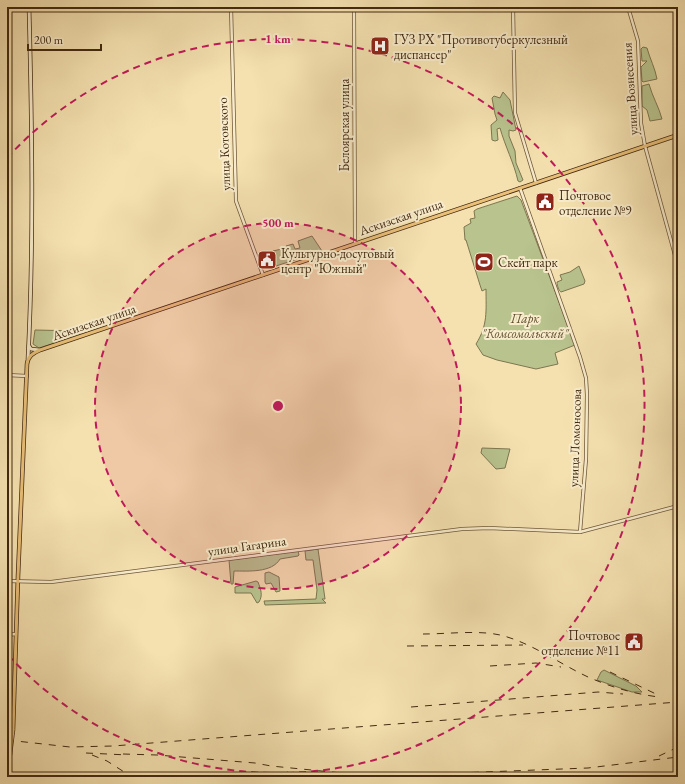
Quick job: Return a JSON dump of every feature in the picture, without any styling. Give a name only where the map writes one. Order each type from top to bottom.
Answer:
[{"type":"main road","points":[[7,777],[13,730],[17,582],[32,286],[33,199],[29,7]]},
{"type":"main road","name":"Аскизская улица","points":[[40,350],[678,135]]},
{"type":"main road","points":[[28,346],[34,350],[40,350]]},
{"type":"main road","points":[[28,360],[32,355],[40,350]]},
{"type":"street","name":"улица Котовского","points":[[231,7],[236,201],[263,275]]},
{"type":"street","name":"Белоярская улица","points":[[354,7],[355,243]]},
{"type":"street","points":[[513,7],[515,113],[536,183]]},
{"type":"street","name":"улица Вознесения","points":[[628,7],[638,41],[640,111],[645,146],[678,266]]},
{"type":"street","name":"улица Ломоносова","points":[[520,188],[580,357],[586,378],[586,459],[580,532]]},
{"type":"street","points":[[7,375],[27,376]]},
{"type":"street","name":"улица Гагарина","points":[[7,581],[51,582],[462,529],[489,528],[580,532],[678,506]]},
{"type":"street","points":[[7,635],[16,634]]},
{"type":"green space","points":[[643,47],[647,48],[657,79],[643,82],[641,67],[647,61],[642,61],[641,49]]},
{"type":"green space","points":[[649,84],[662,119],[650,121],[647,110],[642,106],[642,86]]},
{"type":"green space","points":[[503,92],[510,100],[516,130],[509,130],[509,136],[515,151],[516,163],[523,180],[520,182],[518,181],[500,128],[497,129],[498,140],[492,140],[491,125],[497,120],[492,98],[494,96],[500,98]]},
{"type":"green space","name":"Парк \"Комсомольский\"","points":[[517,196],[521,200],[575,345],[555,353],[558,364],[536,369],[497,360],[483,355],[476,344],[483,330],[486,311],[486,289],[482,291],[465,240],[464,227],[471,223],[470,219],[475,218],[474,211],[477,209]]},
{"type":"green space","points":[[312,236],[322,251],[276,266],[273,251],[286,248],[286,246],[293,244],[295,249],[300,248],[298,241]]},
{"type":"green space","points":[[579,266],[585,281],[584,284],[561,292],[557,284],[557,282],[562,280],[560,275],[570,272]]},
{"type":"green space","points":[[35,330],[80,331],[80,335],[39,348],[33,344]]},
{"type":"green space","points":[[482,448],[510,449],[505,468],[496,469],[481,453]]},
{"type":"green space","points":[[318,549],[325,599],[322,599],[326,603],[265,605],[264,601],[316,599],[317,590],[313,560],[306,560],[305,551]]},
{"type":"green space","points":[[298,551],[298,556],[280,559],[276,564],[266,569],[234,571],[233,584],[231,584],[229,560]]},
{"type":"green space","points":[[269,572],[279,577],[280,591],[276,592],[271,583],[266,584],[265,573]]},
{"type":"green space","points":[[256,581],[258,582],[261,592],[259,602],[257,603],[251,593],[235,593],[235,587]]},
{"type":"green space","points":[[604,670],[636,686],[642,692],[632,692],[597,680],[601,672]]},
{"type":"railway","points":[[423,634],[472,632],[500,635],[534,648],[577,672],[597,681],[632,692],[659,697]]},
{"type":"railway","points":[[407,646],[523,645]]},
{"type":"railway","points":[[490,666],[536,663],[561,667]]},
{"type":"railway","points":[[610,672],[656,694]]},
{"type":"railway","points":[[411,707],[598,692],[623,694]]},
{"type":"railway","points":[[7,740],[70,747],[113,746],[678,702]]},
{"type":"railway","points":[[659,756],[678,747]]},
{"type":"railway","points":[[86,753],[128,755]]},
{"type":"railway","points":[[123,754],[157,755],[255,763],[271,766],[380,776],[588,768],[678,757]]},
{"type":"railway","points":[[92,755],[107,761],[132,777]]},
{"type":"railway","points":[[287,772],[302,777]]},
{"type":"place","name":"ГУЗ РХ \"Противотуберкулезный диспансер\"","points":[[380,46]]},
{"type":"place","name":"Почтовое отделение №9","points":[[545,202]]},
{"type":"place","name":"Культурно-досуговый центр \"Южный\"","points":[[267,260]]},
{"type":"place","name":"Скейт парк","points":[[484,262]]},
{"type":"place","name":"Почтовое отделение №11","points":[[634,642]]}]
